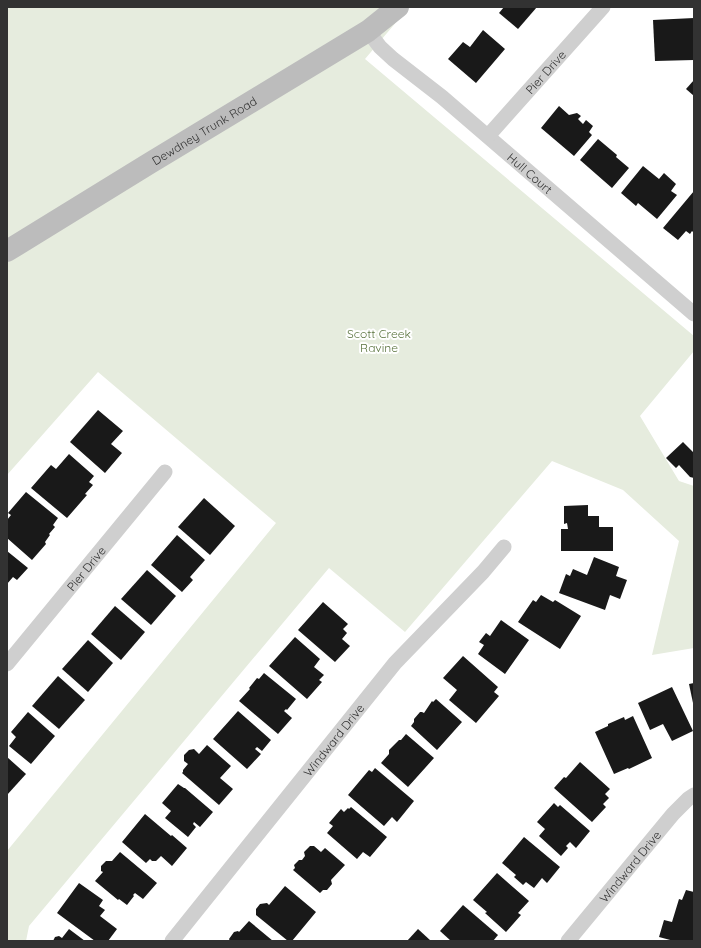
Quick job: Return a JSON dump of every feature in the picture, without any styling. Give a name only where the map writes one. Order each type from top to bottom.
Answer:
[{"type":"main road","name":"Dewdney Trunk Road","points":[[7,251],[368,31],[398,7]]},
{"type":"street","name":"Pier Drive","points":[[488,136],[603,7]]},
{"type":"street","name":"Hull Court","points":[[368,31],[380,47],[488,136],[694,314]]},
{"type":"street","name":"Pier Drive","points":[[7,664],[165,472]]},
{"type":"street","name":"Windward Drive","points":[[172,941],[394,663],[484,572],[504,546]]},
{"type":"street","name":"Windward Drive","points":[[568,941],[673,814],[694,795]]},
{"type":"green space","name":"Scott Creek Ravine","points":[[7,7],[409,7],[365,59],[694,336],[694,351],[640,416],[679,481],[694,486],[694,648],[652,655],[679,541],[623,490],[552,461],[405,632],[329,568],[29,926],[26,941],[7,941],[7,851],[276,523],[98,372],[7,475]]},
{"type":"building","points":[[504,7],[537,7],[518,29],[499,13]]},
{"type":"building","points":[[694,18],[694,60],[655,61],[653,20]]},
{"type":"building","points":[[483,30],[505,49],[476,83],[448,59],[463,42],[470,47]]},
{"type":"building","points":[[694,80],[694,96],[686,89]]},
{"type":"building","points":[[559,106],[569,115],[577,113],[581,116],[578,119],[583,124],[586,120],[593,126],[589,132],[592,135],[574,156],[541,128]]},
{"type":"building","points":[[598,139],[617,155],[616,157],[629,168],[612,188],[580,160]]},
{"type":"building","points":[[643,166],[659,179],[664,173],[676,184],[671,191],[677,195],[657,219],[638,203],[636,206],[621,193]]},
{"type":"building","points":[[694,191],[694,233],[692,231],[690,234],[686,231],[678,240],[663,228]]},
{"type":"building","points":[[98,410],[123,431],[111,444],[122,453],[105,473],[70,442]]},
{"type":"building","points":[[683,442],[694,453],[694,478],[690,477],[679,465],[676,468],[666,458]]},
{"type":"building","points":[[69,454],[94,476],[89,482],[93,485],[85,494],[87,495],[67,518],[31,488],[51,465],[56,469]]},
{"type":"building","points":[[26,492],[58,518],[53,525],[55,527],[45,542],[46,544],[32,560],[7,538],[7,520],[11,515],[8,513]]},
{"type":"building","points":[[204,498],[235,526],[210,555],[178,527]]},
{"type":"building","points":[[588,505],[588,516],[599,516],[599,527],[613,527],[613,551],[561,551],[561,529],[568,529],[567,523],[564,524],[564,506]]},
{"type":"building","points":[[177,535],[205,560],[190,577],[193,580],[182,592],[151,565]]},
{"type":"building","points":[[7,551],[28,568],[17,580],[13,577],[7,584]]},
{"type":"building","points":[[594,557],[619,567],[616,576],[627,580],[620,599],[610,595],[605,610],[559,593],[566,574],[570,576],[573,569],[587,575]]},
{"type":"building","points":[[147,570],[176,596],[151,625],[121,599]]},
{"type":"building","points":[[541,595],[553,602],[555,600],[581,616],[560,649],[518,622],[533,600],[536,602]]},
{"type":"building","points":[[323,602],[348,624],[343,629],[347,633],[342,639],[350,646],[335,662],[298,630]]},
{"type":"building","points":[[115,606],[145,632],[121,660],[91,634]]},
{"type":"building","points":[[501,620],[529,640],[505,674],[478,654],[484,645],[479,642],[486,633],[490,636]]},
{"type":"building","points":[[295,637],[320,659],[314,667],[324,675],[319,680],[322,682],[307,699],[269,666]]},
{"type":"building","points":[[88,640],[113,663],[88,692],[62,669]]},
{"type":"building","points":[[463,656],[498,687],[494,692],[499,696],[476,723],[449,700],[457,690],[443,678]]},
{"type":"building","points":[[264,673],[296,699],[287,710],[286,709],[284,711],[292,718],[278,734],[239,701],[250,689],[249,688],[257,678],[259,679]]},
{"type":"building","points":[[58,676],[85,700],[59,729],[32,706]]},
{"type":"building","points":[[694,683],[694,703],[693,703],[689,684]]},
{"type":"building","points":[[672,687],[693,731],[672,741],[663,724],[650,730],[638,703]]},
{"type":"building","points":[[436,699],[462,722],[437,750],[411,726],[414,719],[420,712],[424,713],[432,701],[433,702]]},
{"type":"building","points":[[238,711],[271,740],[262,751],[257,747],[255,749],[261,754],[247,769],[213,739]]},
{"type":"building","points":[[28,712],[55,736],[31,764],[9,746],[16,737],[11,732]]},
{"type":"building","points":[[633,716],[652,758],[629,769],[628,768],[614,774],[595,732],[624,717],[625,720]]},
{"type":"building","points":[[406,734],[434,758],[408,787],[381,763],[389,754],[389,750]]},
{"type":"building","points":[[207,745],[231,766],[220,778],[233,789],[219,805],[182,773],[188,764],[184,761],[184,755],[189,750],[194,749],[199,754]]},
{"type":"building","points":[[7,757],[26,774],[7,795]]},
{"type":"building","points":[[580,762],[610,789],[605,794],[609,798],[603,804],[606,807],[592,822],[554,788],[564,777],[566,778]]},
{"type":"building","points":[[375,768],[414,801],[397,822],[392,817],[384,826],[348,795],[369,770],[372,772]]},
{"type":"building","points":[[178,784],[185,788],[213,812],[200,827],[194,822],[193,824],[196,827],[188,837],[165,818],[171,811],[162,803]]},
{"type":"building","points":[[554,803],[558,807],[560,805],[590,831],[576,848],[570,842],[566,846],[568,848],[561,856],[539,836],[545,829],[537,822]]},
{"type":"building","points":[[351,807],[387,837],[370,857],[363,852],[357,859],[327,833],[333,826],[329,823],[341,809],[344,812]]},
{"type":"building","points":[[145,814],[187,848],[172,866],[161,856],[156,861],[152,861],[150,859],[146,863],[122,842]]},
{"type":"building","points":[[524,837],[560,867],[547,883],[542,878],[534,888],[526,882],[523,885],[514,877],[516,875],[502,863]]},
{"type":"building","points":[[310,846],[314,846],[321,852],[325,848],[345,865],[331,880],[332,884],[327,890],[323,890],[320,893],[293,870],[295,868],[294,865],[299,860],[302,860],[305,856],[304,852]]},
{"type":"building","points":[[120,852],[157,883],[143,899],[135,893],[127,905],[119,899],[118,900],[95,881],[103,872],[101,871],[101,866],[106,861],[112,861]]},
{"type":"building","points":[[497,873],[529,901],[518,913],[521,915],[506,932],[473,900]]},
{"type":"building","points":[[79,883],[103,900],[99,906],[105,910],[100,916],[117,929],[108,941],[95,941],[57,913]]},
{"type":"building","points":[[285,886],[316,912],[292,941],[288,941],[256,915],[256,909],[260,904],[267,903],[269,905]]},
{"type":"building","points":[[686,890],[694,892],[694,941],[674,941],[659,937],[664,920],[672,922],[679,899],[682,900]]},
{"type":"building","points":[[463,905],[498,935],[493,941],[451,941],[440,931]]},
{"type":"building","points":[[249,921],[273,941],[230,941],[229,939],[234,932],[239,932]]},
{"type":"building","points":[[69,929],[85,941],[53,941],[55,937],[59,936],[62,938]]},
{"type":"building","points":[[418,929],[431,941],[407,941]]}]
